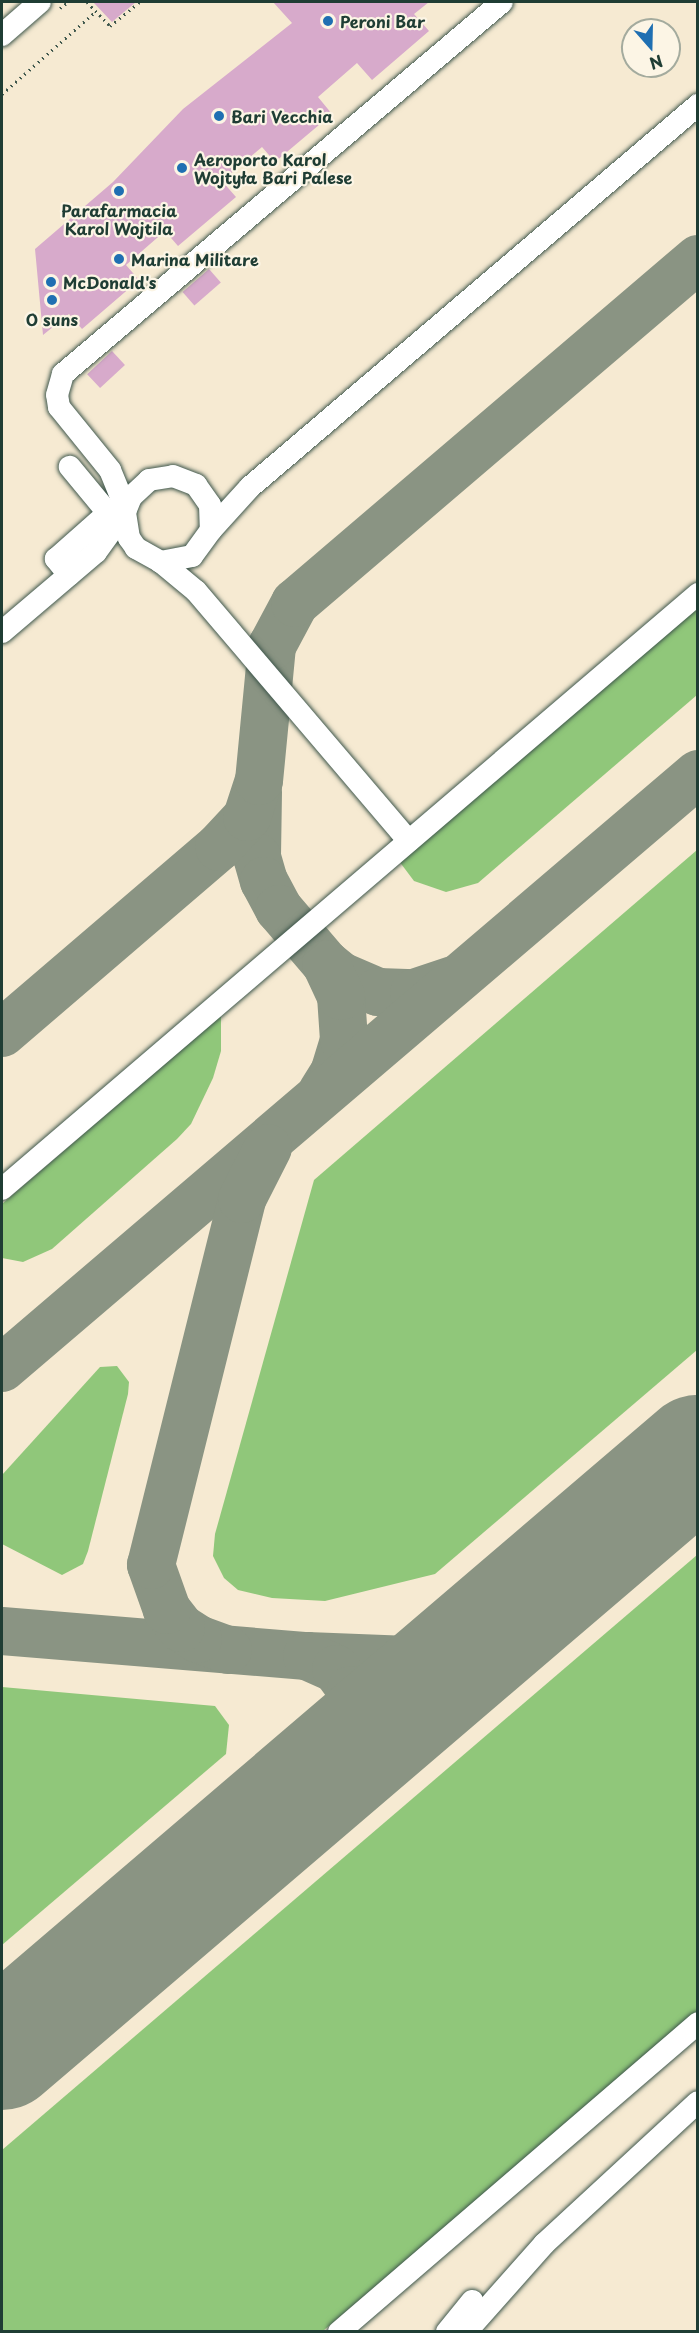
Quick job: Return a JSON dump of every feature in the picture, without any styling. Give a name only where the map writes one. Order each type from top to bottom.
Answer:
[{"type":"street","points":[[2,35],[40,2]]},
{"type":"street","points":[[409,841],[196,591],[161,562],[136,548],[129,538],[126,510],[110,470],[59,407],[59,385],[70,365],[502,2]]},
{"type":"street","points":[[196,591],[196,583],[187,568],[192,556],[211,530],[250,487],[698,105]]},
{"type":"street","points":[[69,574],[56,559],[108,513],[70,467]]},
{"type":"street","points":[[110,470],[149,480],[167,476],[186,479],[205,494],[211,512],[211,530]]},
{"type":"street","points":[[2,632],[96,552],[126,510],[135,492],[149,480]]},
{"type":"street","points":[[205,494],[250,487]]},
{"type":"street","points":[[96,552],[136,548]]},
{"type":"street","points":[[161,562],[192,556]]},
{"type":"street","points":[[2,1189],[698,594]]},
{"type":"street","points":[[339,2331],[698,2023]]},
{"type":"street","points":[[447,2331],[466,2306],[544,2244],[698,2102]]},
{"type":"street","points":[[466,2331],[544,2244]]},
{"type":"street","points":[[483,2331],[544,2244]]},
{"type":"path","points":[[87,2],[110,26],[140,2]]},
{"type":"path","points":[[2,94],[96,11]]},
{"type":"green space","points":[[697,607],[697,695],[478,883],[446,892],[414,881],[399,861]]},
{"type":"green space","points":[[697,850],[697,1350],[435,1574],[325,1601],[272,1598],[238,1590],[224,1578],[213,1556],[215,1534],[314,1180]]},
{"type":"green space","points":[[221,1016],[221,1051],[213,1078],[191,1124],[52,1249],[23,1262],[2,1258],[2,1204]]},
{"type":"green space","points":[[117,1366],[129,1382],[128,1394],[88,1551],[83,1564],[62,1575],[2,1544],[2,1475],[100,1367]]},
{"type":"green space","points":[[697,1555],[697,2012],[323,2331],[2,2331],[2,2150]]},
{"type":"green space","points":[[2,1687],[215,1706],[229,1725],[226,1754],[2,1945]]},
{"type":"building","points":[[93,2],[136,2],[112,22]]},
{"type":"building","name":"Aeroporto Karol Wojtyła Bari Palese","points":[[273,2],[429,2],[414,14],[429,31],[372,80],[357,63],[318,97],[332,114],[275,162],[262,147],[222,181],[236,197],[178,246],[165,231],[126,265],[139,280],[82,329],[69,314],[43,335],[35,249],[113,182],[183,109],[292,23]]},
{"type":"building","points":[[209,269],[221,283],[194,306],[183,292]]},
{"type":"building","points":[[112,351],[125,365],[100,388],[87,374]]},
{"type":"taxiway","points":[[2,1033],[219,847],[247,817],[259,781],[272,646],[295,603],[698,259]]},
{"type":"taxiway","points":[[2,1368],[698,774]]},
{"type":"taxiway","points":[[258,792],[257,857],[264,881],[279,909],[326,964],[341,976],[378,992],[414,993],[453,980]]},
{"type":"taxiway","points":[[322,1092],[334,1073],[344,1040],[341,996],[326,964]]},
{"type":"taxiway","points":[[228,1650],[198,1639],[181,1628],[167,1610],[151,1565],[242,1199],[268,1148]]},
{"type":"taxiway","points":[[2,1631],[307,1656],[409,1660],[468,1641],[502,1622]]},
{"type":"taxiway","points":[[307,1656],[336,1669],[351,1690],[356,1716],[349,1741],[329,1770]]},
{"type":"runway","points":[[2,2050],[698,1455]]},
{"type":"place","name":"Peroni Bar","points":[[328,21]]},
{"type":"place","name":"Bari Vecchia","points":[[219,116]]},
{"type":"place","name":"Aeroporto Karol Wojtyła Bari Palese","points":[[182,168]]},
{"type":"place","name":"Parafarmacia Karol Wojtila","points":[[119,191]]},
{"type":"place","name":"Marina Militare","points":[[119,259]]},
{"type":"place","name":"McDonald's","points":[[51,282]]},
{"type":"place","name":"O suns","points":[[52,300]]}]
